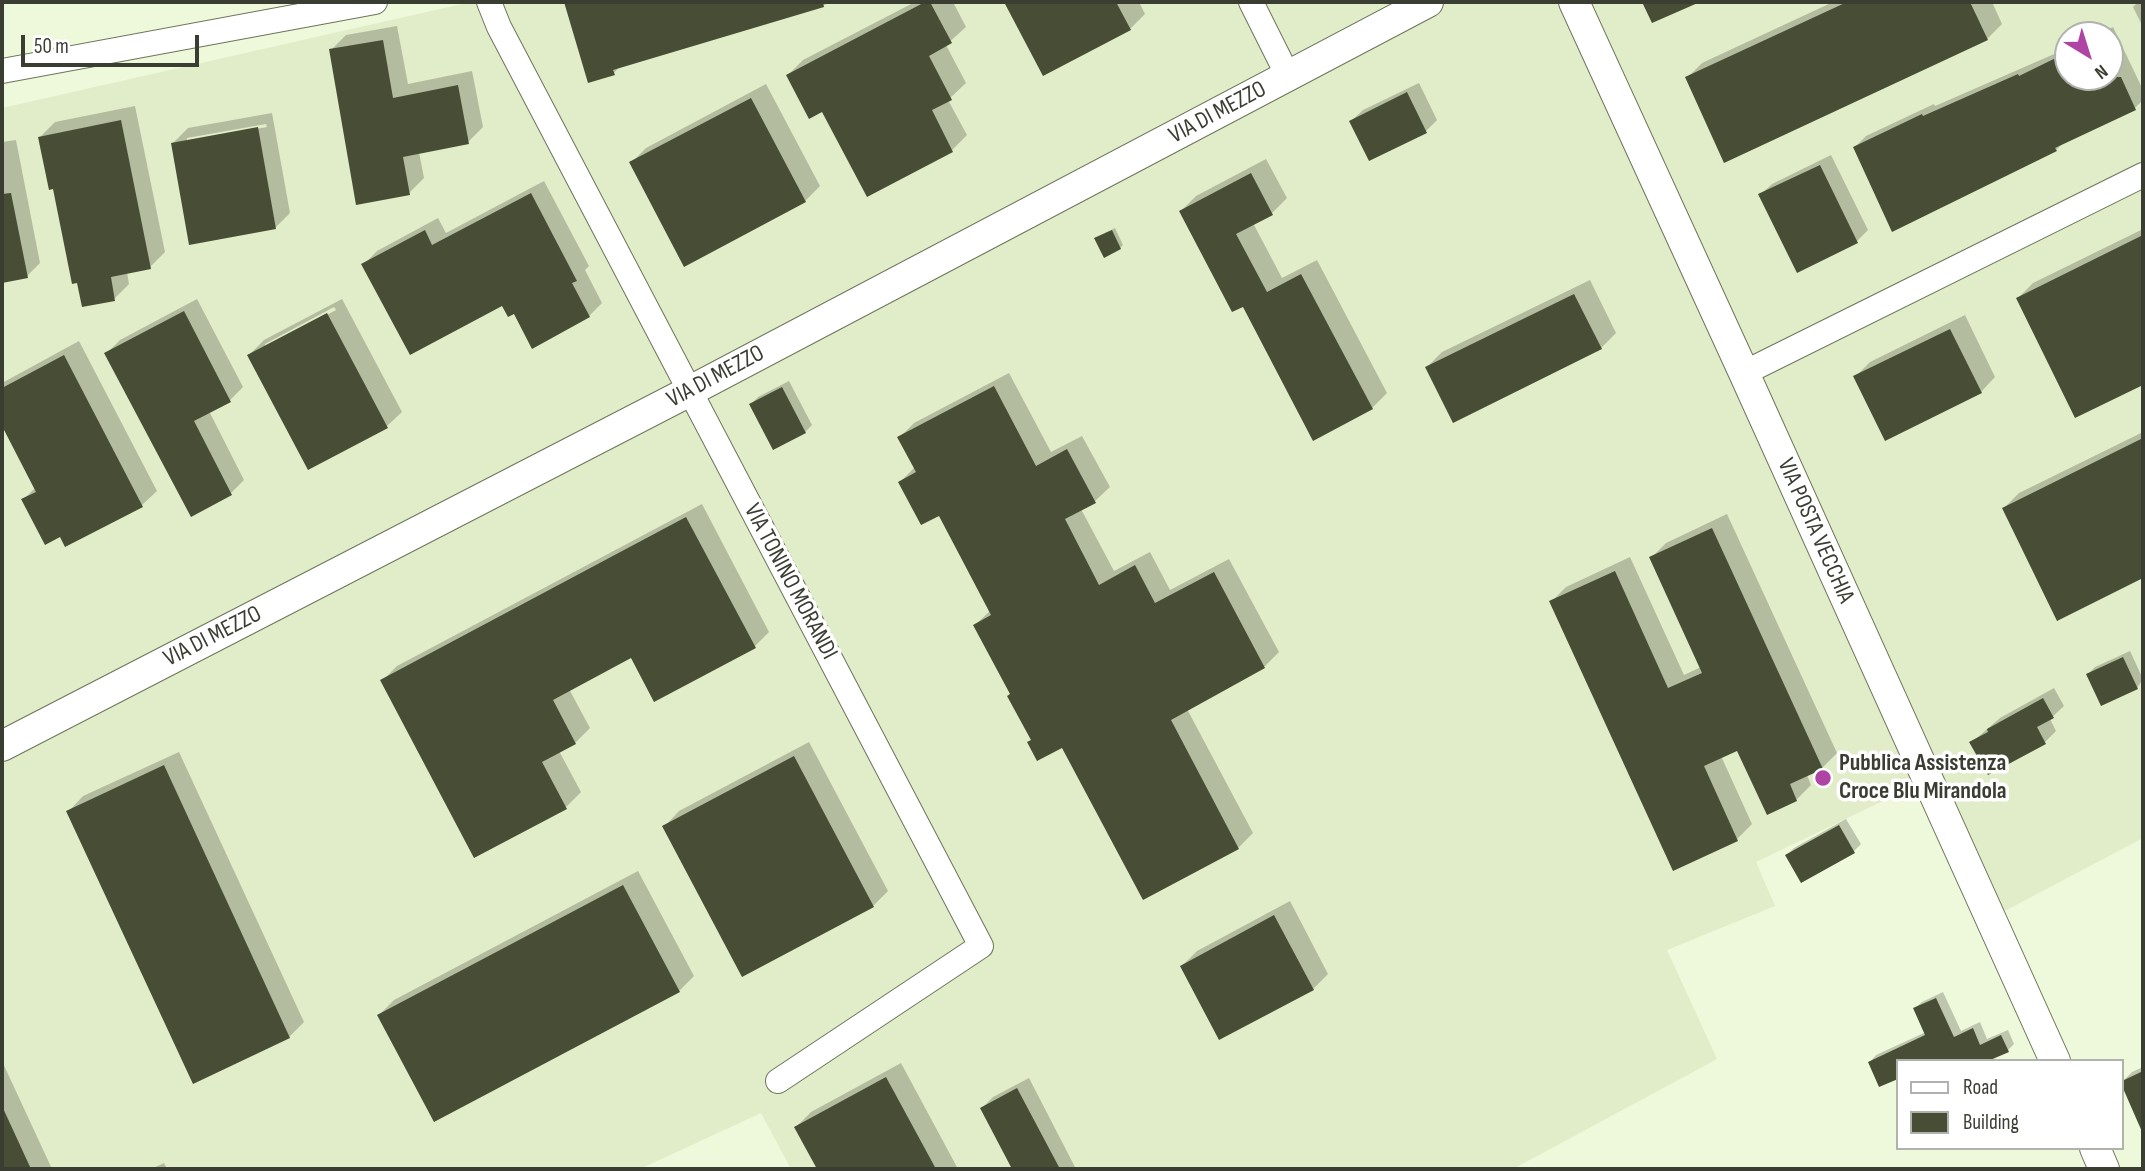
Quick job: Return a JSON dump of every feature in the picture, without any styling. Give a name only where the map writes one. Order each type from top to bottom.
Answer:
[{"type":"street","points":[[2,71],[374,2]]},
{"type":"street","name":"VIA TONINO MORANDI","points":[[489,2],[505,39],[981,946],[778,1081]]},
{"type":"street","points":[[1251,2],[1287,76]]},
{"type":"street","name":"VIA DI MEZZO","points":[[2,746],[690,391],[1428,2]]},
{"type":"street","name":"VIA POSTA VECCHIA","points":[[1574,2],[2054,1059]]},
{"type":"street","points":[[1744,373],[2143,175]]},
{"type":"street","points":[[2096,1150],[2104,1169]]},
{"type":"shaded area","points":[[471,2],[2143,2],[2143,838],[1997,915],[1935,776],[1756,862],[1775,906],[1667,950],[1717,1059],[1513,1169],[791,1169],[761,1113],[640,1169],[2,1169],[2,108]]},
{"type":"building","points":[[564,2],[823,2],[824,7],[613,70],[615,75],[588,83]]},
{"type":"building","points":[[925,2],[930,2],[952,43],[929,56],[952,100],[932,110],[953,152],[867,197],[822,112],[809,119],[786,75]]},
{"type":"building","points":[[1004,2],[1116,2],[1131,30],[1043,76]]},
{"type":"building","points":[[1642,2],[1700,2],[1652,23]]},
{"type":"building","points":[[1847,2],[1970,2],[1988,40],[1724,163],[1685,77]]},
{"type":"building","points":[[383,40],[393,98],[458,85],[469,144],[403,157],[410,195],[356,205],[329,49]]},
{"type":"building","points":[[2054,59],[2054,91],[2124,91],[2124,84],[2136,110],[2055,148],[2057,151],[1892,232],[1853,147],[1922,114],[1923,116],[2018,74],[2019,76]]},
{"type":"building","points":[[1407,92],[1427,133],[1369,161],[1349,121]]},
{"type":"building","points":[[751,98],[806,202],[684,267],[629,162]]},
{"type":"building","points":[[121,120],[151,269],[111,277],[115,301],[82,307],[77,283],[72,284],[53,189],[49,190],[38,137]]},
{"type":"building","points":[[258,127],[276,229],[189,245],[171,143]]},
{"type":"building","points":[[1820,165],[1858,243],[1797,273],[1758,194]]},
{"type":"building","points":[[1251,173],[1273,215],[1236,234],[1267,292],[1301,274],[1373,409],[1313,441],[1243,307],[1232,312],[1179,211]]},
{"type":"building","points":[[11,193],[28,278],[2,283],[2,194]]},
{"type":"building","points":[[531,193],[577,281],[572,283],[590,317],[532,349],[514,314],[508,317],[502,306],[410,355],[361,264],[425,230],[432,245]]},
{"type":"building","points":[[1112,230],[1121,249],[1104,258],[1094,238]]},
{"type":"building","points":[[2143,235],[2143,385],[2075,418],[2016,298]]},
{"type":"building","points":[[1574,294],[1602,349],[1453,423],[1425,367]]},
{"type":"building","points":[[184,311],[231,402],[194,421],[232,495],[191,517],[104,353]]},
{"type":"building","points":[[327,313],[388,428],[308,470],[247,355]]},
{"type":"building","points":[[1950,329],[1982,393],[1885,441],[1853,376]]},
{"type":"building","points":[[64,355],[143,507],[65,547],[60,537],[45,545],[21,499],[36,492],[2,426],[2,388]]},
{"type":"building","points":[[994,386],[1036,466],[1067,449],[1096,503],[1065,519],[1099,585],[1135,565],[1155,603],[1214,572],[1265,668],[1171,720],[1239,849],[1143,900],[1062,748],[1037,761],[1027,742],[1031,740],[1007,696],[1010,694],[973,625],[991,615],[939,516],[921,525],[898,482],[916,472],[897,437]]},
{"type":"building","points":[[782,387],[806,433],[773,450],[749,404]]},
{"type":"building","points":[[2143,438],[2143,578],[2057,621],[2002,508]]},
{"type":"building","points":[[686,517],[756,648],[654,702],[631,658],[553,700],[576,744],[542,762],[567,809],[474,858],[380,680]]},
{"type":"building","points":[[1712,528],[1823,769],[1790,784],[1797,801],[1767,815],[1737,751],[1704,766],[1738,841],[1673,871],[1549,601],[1615,571],[1668,688],[1702,673],[1649,557]]},
{"type":"building","points":[[2123,657],[2138,689],[2101,706],[2086,674]]},
{"type":"building","points":[[2043,698],[2054,718],[2037,727],[2046,744],[1988,775],[1969,742]]},
{"type":"building","points":[[794,756],[874,907],[742,977],[662,826]]},
{"type":"building","points":[[164,765],[290,1038],[193,1084],[66,811]]},
{"type":"building","points":[[1839,825],[1855,853],[1801,883],[1785,855]]},
{"type":"building","points":[[623,885],[680,992],[434,1122],[377,1015]]},
{"type":"building","points":[[1274,915],[1314,990],[1219,1040],[1180,966]]},
{"type":"building","points":[[1936,998],[1954,1037],[1973,1028],[1980,1045],[2001,1035],[2009,1052],[1993,1059],[1896,1059],[1896,1080],[1879,1087],[1868,1062],[1925,1035],[1913,1008]]},
{"type":"building","points":[[2143,1071],[2143,1134],[2124,1091],[2124,1080]]},
{"type":"building","points":[[886,1077],[936,1169],[817,1169],[794,1127]]},
{"type":"building","points":[[1017,1088],[1060,1169],[1012,1169],[980,1108]]},
{"type":"building","points":[[2,1106],[31,1169],[2,1169]]},
{"type":"place","name":"Pubblica Assistenza Croce Blu Mirandola","points":[[1823,778]]}]
